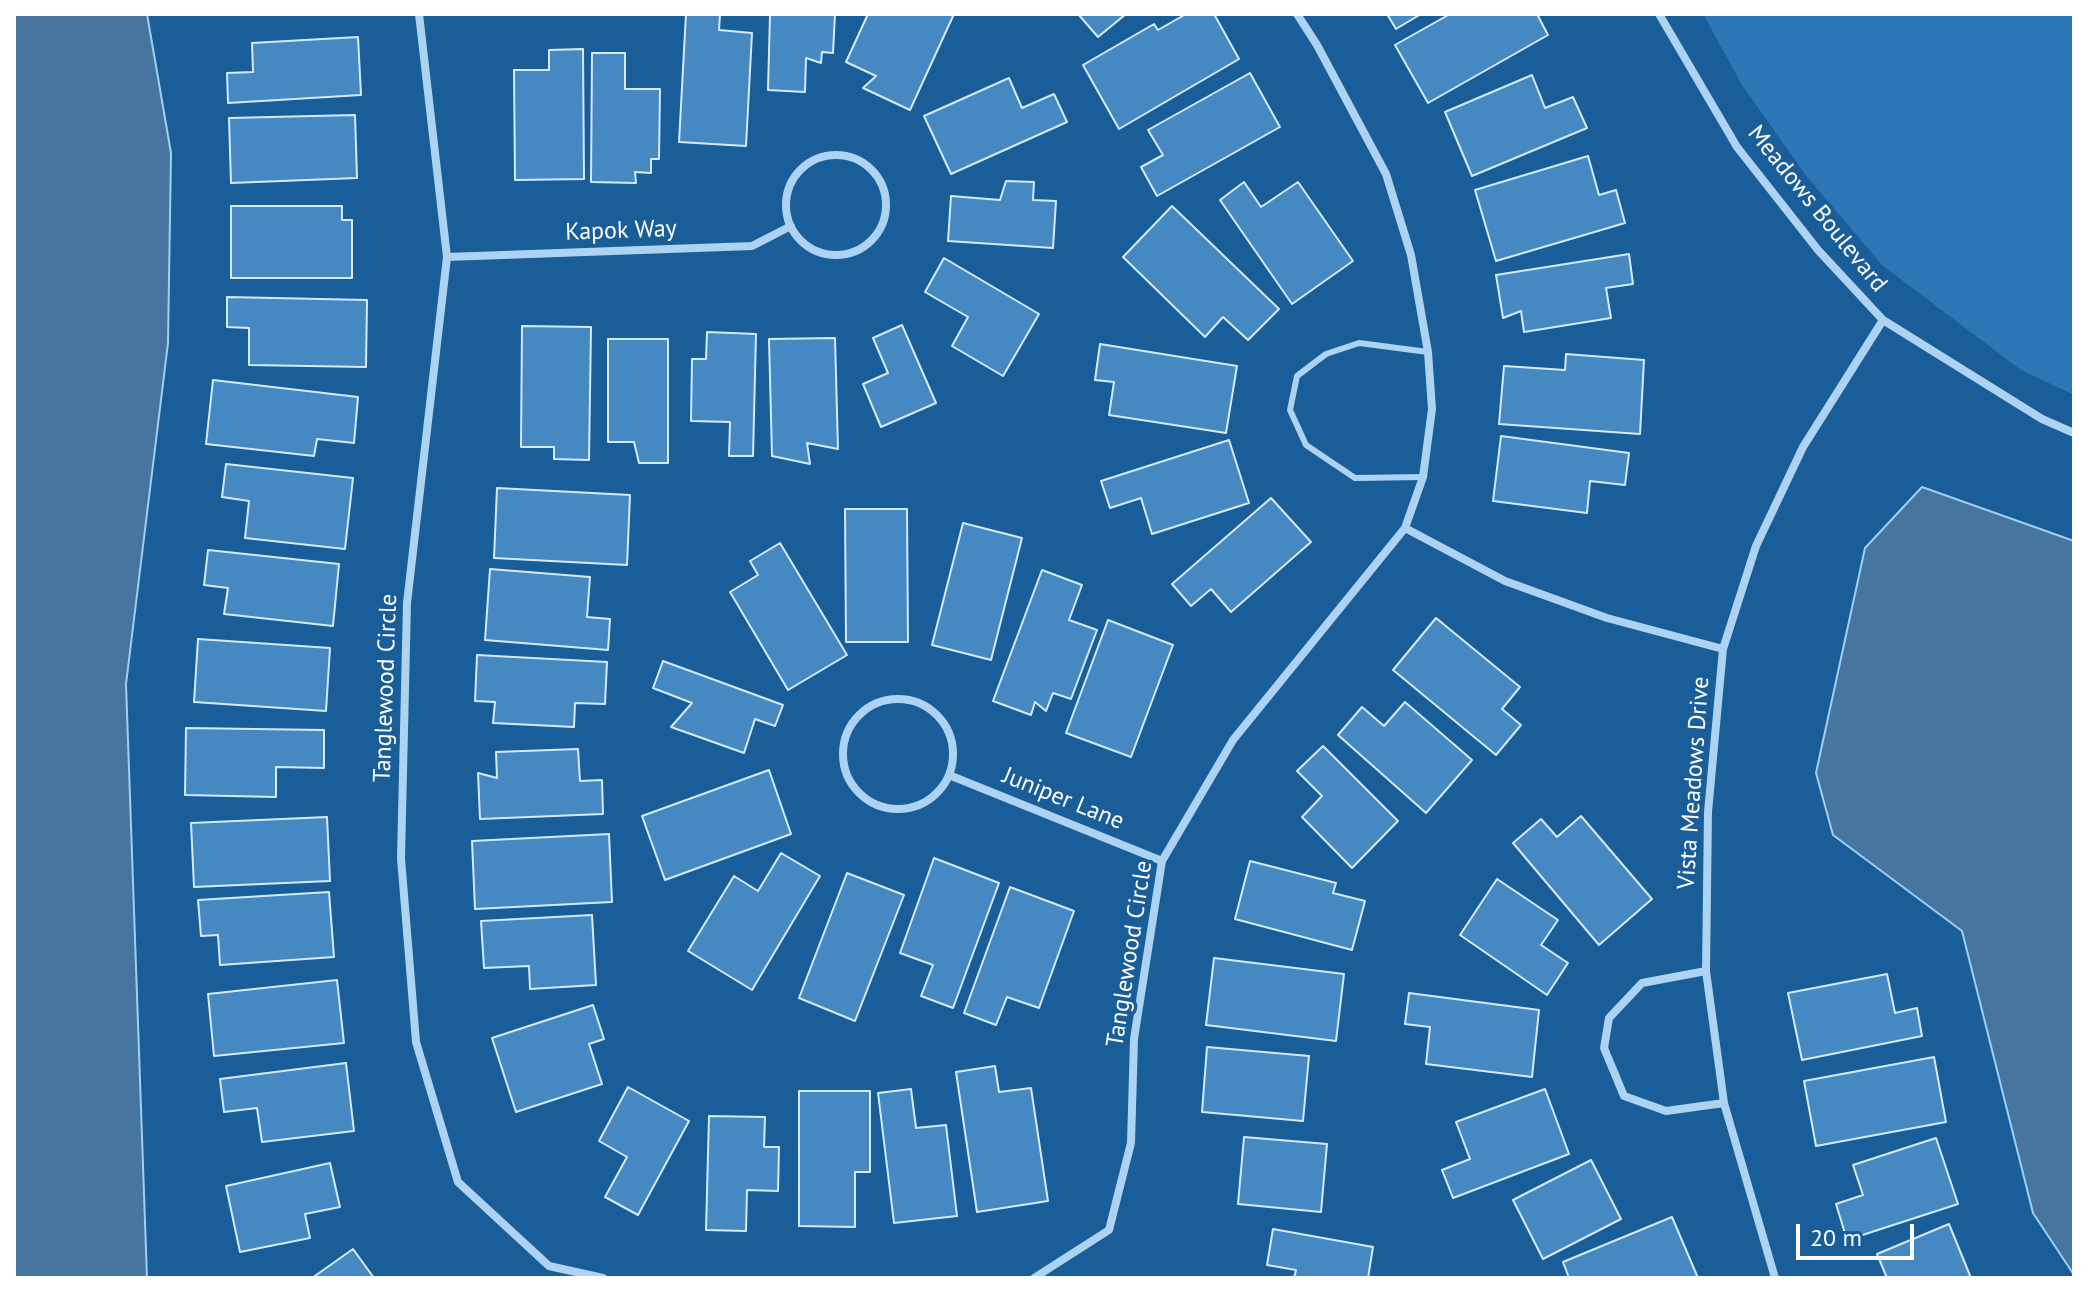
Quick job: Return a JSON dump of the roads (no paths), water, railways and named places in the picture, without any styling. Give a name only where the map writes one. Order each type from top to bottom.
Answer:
[{"type":"street","name":"Tanglewood Circle","points":[[419,14],[447,257],[407,603],[401,858],[416,1042],[458,1182],[549,1266],[603,1278]]},
{"type":"street","name":"Tanglewood Circle","points":[[1034,1278],[1109,1230],[1131,1143],[1134,1039],[1162,861],[1233,740],[1405,528],[1423,477],[1432,409],[1428,352],[1411,255],[1386,174],[1317,45],[1297,14]]},
{"type":"street","name":"Meadows Boulevard","points":[[1659,14],[1737,147],[1818,250],[1883,320],[2030,412],[2074,433]]},
{"type":"street","points":[[840,155],[857,159],[872,169],[881,184],[886,200],[885,218],[877,234],[865,246],[849,253],[823,252],[801,240],[791,226],[786,209],[788,191],[795,175],[807,163],[823,156],[840,155]]},
{"type":"street","name":"Kapok Way","points":[[447,257],[752,246],[791,226]]},
{"type":"street","name":"Vista Meadows Drive","points":[[1775,1278],[1724,1103],[1706,971],[1708,812],[1723,649],[1756,546],[1803,447],[1883,320]]},
{"type":"street","points":[[1405,528],[1505,581],[1607,618],[1723,649]]},
{"type":"street","points":[[902,699],[919,703],[934,712],[945,725],[952,741],[953,758],[949,775],[940,790],[927,801],[911,808],[894,809],[877,805],[851,783],[843,749],[847,732],[863,712],[885,700],[902,699]]},
{"type":"street","name":"Juniper Lane","points":[[949,775],[1162,861]]},
{"type":"street","points":[[1706,971],[1642,983],[1609,1018],[1604,1048],[1624,1096],[1666,1111],[1724,1103]]},
{"type":"lane","points":[[1423,477],[1355,478],[1306,445],[1290,410],[1297,376],[1326,354],[1359,343],[1428,352]]}]
